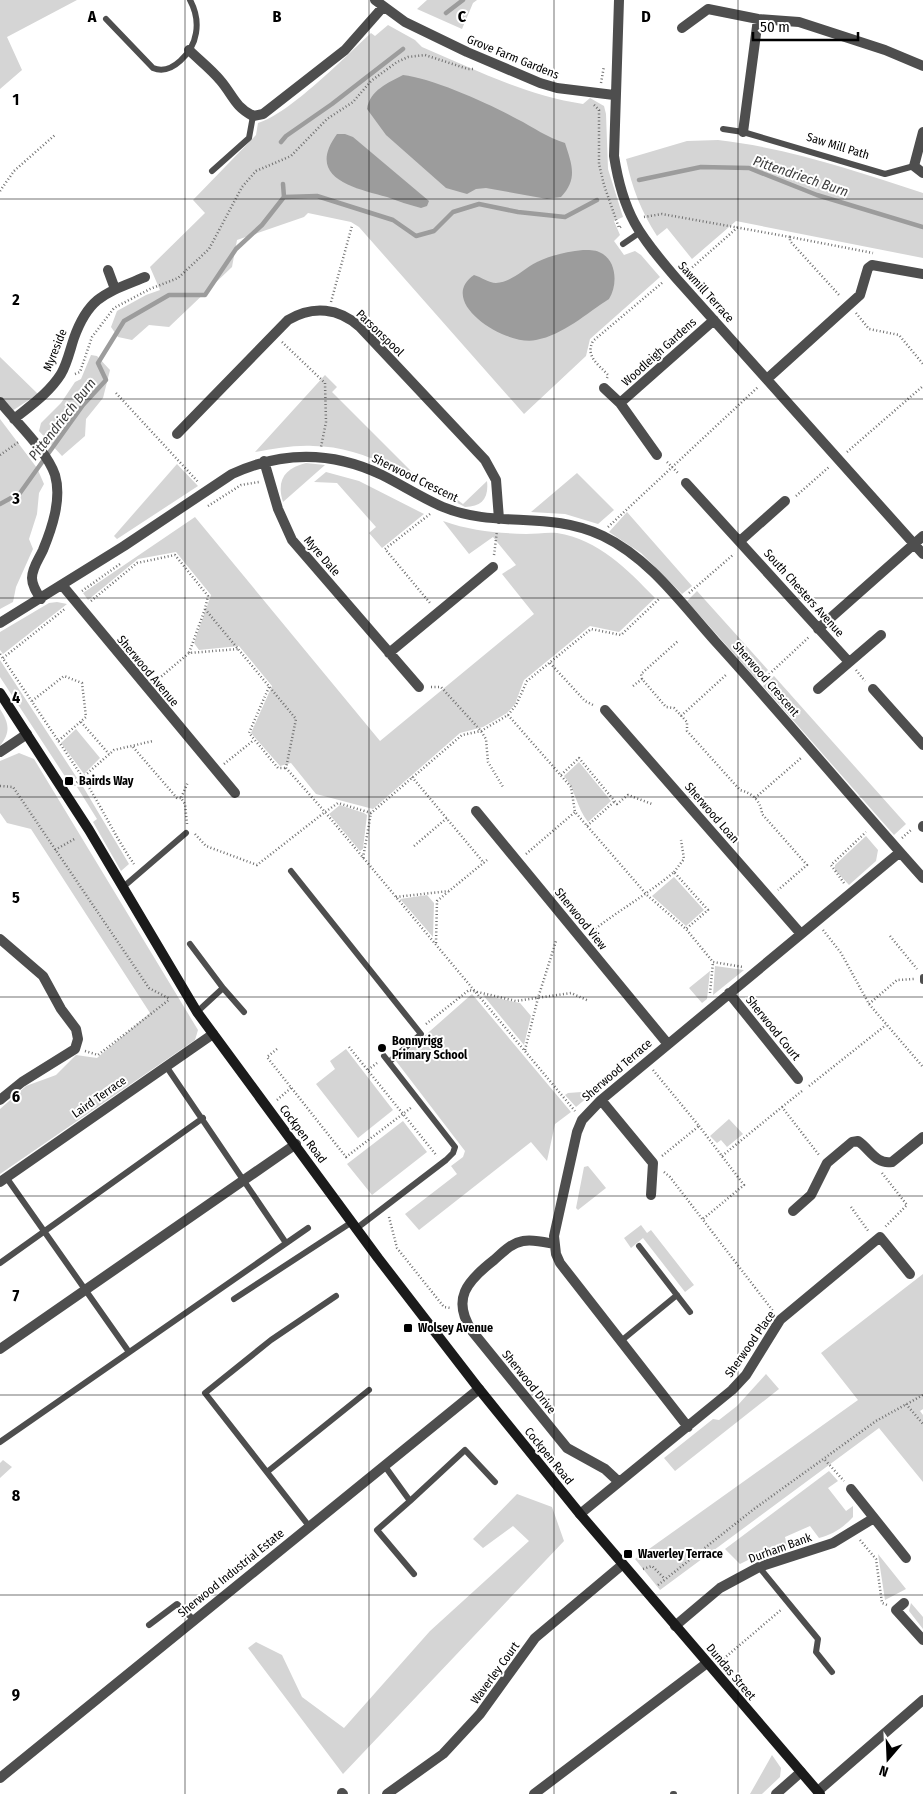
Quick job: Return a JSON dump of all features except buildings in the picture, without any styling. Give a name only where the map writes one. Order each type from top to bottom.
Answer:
[{"type":"main road","name":"Cockpen Road","points":[[0,693],[65,793],[197,1012],[478,1389],[622,1565]]},
{"type":"main road","name":"Dundas Street","points":[[622,1565],[819,1793]]},
{"type":"street","name":"Grove Farm Gardens","points":[[375,0],[405,22],[467,52],[540,83],[587,97],[614,95]]},
{"type":"street","name":"Sawmill Terrace","points":[[618,0],[614,95],[614,156],[619,185],[632,221],[639,233],[676,278],[923,554]]},
{"type":"street","points":[[189,50],[220,80],[234,102],[253,116],[263,114],[345,50],[383,7]]},
{"type":"street","points":[[682,28],[708,9],[758,19],[799,22],[885,50],[923,66]]},
{"type":"street","points":[[743,132],[758,19]]},
{"type":"street","points":[[923,132],[914,166],[923,173]]},
{"type":"street","points":[[767,379],[860,295],[868,268],[872,265],[923,274]]},
{"type":"street","points":[[108,270],[115,289]]},
{"type":"street","name":"Myreside","points":[[14,419],[41,398],[62,373],[80,320],[87,309],[100,297],[145,277]]},
{"type":"street","name":"Parsonspool","points":[[177,434],[274,334],[297,315],[316,309],[329,310],[352,320],[360,327],[485,460],[496,480],[499,519]]},
{"type":"street","name":"Woodleigh Gardens","points":[[620,403],[714,320]]},
{"type":"street","name":"Woodleigh Gardens","points":[[604,388],[620,403],[657,455]]},
{"type":"street","points":[[0,402],[50,465],[57,488],[54,512],[43,549],[32,572],[32,580],[41,599]]},
{"type":"street","name":"Sherwood Crescent","points":[[0,623],[41,599],[232,474],[264,461],[295,456],[319,456],[363,467],[460,514],[499,519],[561,522],[600,534],[631,551],[680,601],[756,686],[923,878]]},
{"type":"street","name":"Myre Dale","points":[[264,461],[284,528],[292,540],[419,687]]},
{"type":"street","name":"South Chesters Avenue","points":[[686,483],[849,662]]},
{"type":"street","points":[[740,541],[785,501]]},
{"type":"street","points":[[818,628],[923,536]]},
{"type":"street","points":[[389,653],[493,566]]},
{"type":"street","name":"Sherwood Avenue","points":[[62,585],[147,689],[220,768],[235,793]]},
{"type":"street","points":[[818,689],[880,635]]},
{"type":"street","points":[[873,690],[923,745]]},
{"type":"street","name":"Sherwood Loan","points":[[605,710],[801,934]]},
{"type":"street","points":[[0,752],[27,734]]},
{"type":"street","name":"Sherwood View","points":[[476,811],[667,1043]]},
{"type":"street","name":"Sherwood Terrace","points":[[554,1244],[573,1146],[582,1120],[601,1100],[667,1043],[851,892],[896,849]]},
{"type":"street","points":[[0,939],[33,966],[50,986],[61,1009],[76,1029],[78,1039],[75,1049],[22,1082],[0,1100]]},
{"type":"street","name":"Sherwood Court","points":[[728,993],[798,1079]]},
{"type":"street","name":"Laird Terrace","points":[[3,1180],[213,1034]]},
{"type":"street","points":[[601,1100],[653,1163],[651,1195]]},
{"type":"street","points":[[793,1211],[811,1195],[827,1163],[852,1142],[858,1141],[879,1161],[892,1162],[923,1137]]},
{"type":"street","points":[[0,1349],[296,1144]]},
{"type":"street","points":[[880,1237],[910,1274]]},
{"type":"street","name":"Sherwood Place","points":[[580,1514],[688,1427],[741,1380],[780,1320],[880,1237]]},
{"type":"street","points":[[462,1310],[463,1298],[473,1277],[513,1245],[531,1240],[554,1244],[560,1263],[688,1427]]},
{"type":"street","name":"Sherwood Drive","points":[[462,1310],[472,1332],[567,1448],[605,1468],[619,1482]]},
{"type":"street","name":"Sherwood Industrial Estate","points":[[0,1778],[478,1389]]},
{"type":"street","points":[[851,1489],[906,1558]]},
{"type":"street","name":"Durham Bank","points":[[675,1626],[720,1588],[759,1567],[833,1543],[874,1518]]},
{"type":"street","name":"Waverley Court","points":[[387,1794],[443,1754],[480,1714],[535,1638],[622,1565]]},
{"type":"street","points":[[900,1606],[923,1640]]},
{"type":"street","points":[[542,1792],[709,1666]]},
{"type":"street","points":[[819,1793],[923,1700]]},
{"type":"street","points":[[776,1794],[802,1772]]},
{"type":"lane","points":[[106,20],[153,68],[160,71],[176,63],[189,50],[196,36],[197,19],[190,0]]},
{"type":"lane","points":[[212,171],[249,138],[253,116]]},
{"type":"lane","name":"Saw Mill Path","points":[[724,130],[743,132],[885,174],[914,166]]},
{"type":"lane","points":[[623,244],[639,233]]},
{"type":"lane","points":[[122,888],[186,833]]},
{"type":"lane","points":[[290,871],[421,1034],[389,1062]]},
{"type":"lane","points":[[190,944],[223,988],[244,1012]]},
{"type":"lane","points":[[197,1012],[223,988]]},
{"type":"lane","points":[[234,1299],[386,1206],[453,1153],[455,1148],[384,1056]]},
{"type":"lane","points":[[166,1066],[286,1243]]},
{"type":"lane","points":[[0,1263],[45,1233],[203,1118]]},
{"type":"lane","points":[[3,1180],[45,1233],[129,1352]]},
{"type":"lane","points":[[0,1442],[308,1228]]},
{"type":"lane","points":[[639,1246],[690,1312]]},
{"type":"lane","points":[[621,1341],[677,1295]]},
{"type":"lane","points":[[309,1526],[204,1393],[271,1340],[336,1296]]},
{"type":"lane","points":[[267,1472],[369,1390]]},
{"type":"lane","points":[[414,1574],[377,1530],[464,1450],[495,1482]]},
{"type":"lane","points":[[384,1465],[410,1500]]},
{"type":"lane","points":[[759,1567],[818,1639],[816,1652],[832,1672]]},
{"type":"lane","points":[[149,1625],[177,1604],[194,1620]]},
{"type":"path","points":[[71,376],[80,372],[92,338],[114,308],[150,289],[178,278],[209,249],[242,187],[256,171],[291,156],[327,119],[353,102],[371,81],[397,62],[408,57],[425,55],[468,69],[482,68]]},
{"type":"path","points":[[604,64],[603,82],[587,97],[599,110],[599,164],[619,228],[647,216],[662,214],[876,254]]},
{"type":"path","points":[[0,190],[14,171],[56,134]]},
{"type":"path","points":[[329,310],[352,226]]},
{"type":"path","points":[[604,388],[608,375],[590,355],[589,348],[593,340],[663,282],[692,270],[738,227]]},
{"type":"path","points":[[790,237],[790,241],[869,329],[899,335],[923,364]]},
{"type":"path","points":[[274,334],[325,383],[326,422],[319,456]]},
{"type":"path","points":[[600,534],[767,379]]},
{"type":"path","points":[[785,501],[794,497],[923,386]]},
{"type":"path","points":[[116,393],[206,492]]},
{"type":"path","points":[[0,455],[27,436]]},
{"type":"path","points":[[657,455],[673,466],[686,483]]},
{"type":"path","points":[[208,506],[241,485],[270,480]]},
{"type":"path","points":[[431,513],[385,549],[437,612]]},
{"type":"path","points":[[493,566],[499,519]]},
{"type":"path","points":[[680,601],[736,552],[740,541]]},
{"type":"path","points":[[3,658],[137,564],[175,555],[208,596],[189,653],[147,689]]},
{"type":"path","points":[[78,605],[82,591],[127,559]]},
{"type":"path","points":[[363,858],[371,813],[412,777],[462,735],[481,731],[508,715],[516,705],[527,681],[591,628],[621,635],[660,599]]},
{"type":"path","points":[[205,609],[296,719],[286,768]]},
{"type":"path","points":[[756,686],[818,628]]},
{"type":"path","points":[[678,641],[641,674],[642,678],[666,707],[674,708],[687,722],[687,731],[740,790],[749,792],[755,798],[761,805],[762,814],[807,865],[770,898]]},
{"type":"path","points":[[189,653],[238,649]]},
{"type":"path","points":[[0,654],[82,777],[101,807],[115,838],[134,864]]},
{"type":"path","points":[[550,662],[585,701],[605,710]]},
{"type":"path","points":[[849,662],[873,690]]},
{"type":"path","points":[[681,716],[727,674]]},
{"type":"path","points":[[32,702],[64,676],[82,683],[86,717],[57,742]]},
{"type":"path","points":[[633,686],[642,678]]},
{"type":"path","points":[[269,687],[249,733],[254,740],[278,768],[286,768],[325,812],[582,1120]]},
{"type":"path","points":[[419,687],[441,687],[481,731],[486,739],[488,762],[504,786]]},
{"type":"path","points":[[508,715],[571,787],[575,812],[647,895],[686,929],[713,962],[757,969]]},
{"type":"path","points":[[81,722],[109,754]]},
{"type":"path","points":[[220,768],[254,740]]},
{"type":"path","points":[[65,793],[114,750],[153,741]]},
{"type":"path","points":[[133,746],[177,798],[181,798],[185,804],[187,824],[206,846],[257,865],[338,803],[371,813]]},
{"type":"path","points":[[561,775],[579,758],[618,804],[628,796],[652,804]]},
{"type":"path","points":[[755,798],[801,758]]},
{"type":"path","points":[[412,777],[486,861],[437,901],[436,943]]},
{"type":"path","points":[[181,798],[188,782]]},
{"type":"path","points":[[0,786],[13,787],[149,988],[170,999],[188,999]]},
{"type":"path","points":[[587,826],[615,801]]},
{"type":"path","points":[[517,861],[575,812]]},
{"type":"path","points":[[414,846],[447,818]]},
{"type":"path","points":[[179,829],[187,824]]},
{"type":"path","points":[[896,849],[912,829],[923,826]]},
{"type":"path","points":[[851,892],[833,871],[831,865],[866,832]]},
{"type":"path","points":[[56,850],[76,838]]},
{"type":"path","points":[[582,940],[611,916],[647,895],[674,872],[684,859],[681,840]]},
{"type":"path","points":[[116,878],[142,858]]},
{"type":"path","points":[[674,872],[708,910],[686,929]]},
{"type":"path","points":[[396,897],[449,891]]},
{"type":"path","points":[[816,922],[842,953],[869,1004],[923,1067]]},
{"type":"path","points":[[869,1004],[897,980],[922,979],[916,964],[890,936]]},
{"type":"path","points":[[525,1051],[538,998],[556,941]]},
{"type":"path","points":[[709,1009],[713,962]]},
{"type":"path","points":[[469,990],[516,1001],[571,993],[589,1002]]},
{"type":"path","points":[[75,1049],[98,1054],[170,999]]},
{"type":"path","points":[[722,1156],[886,1025]]},
{"type":"path","points":[[349,1047],[442,1163]]},
{"type":"path","points":[[277,1049],[267,1057],[346,1157],[419,1102]]},
{"type":"path","points":[[646,1061],[744,1185],[702,1219]]},
{"type":"path","points":[[268,1108],[291,1088]]},
{"type":"path","points":[[782,1107],[816,1153],[827,1163]]},
{"type":"path","points":[[698,1126],[653,1163],[670,1177],[780,1320]]},
{"type":"path","points":[[851,1208],[870,1233],[880,1237],[888,1222],[907,1205],[878,1168],[879,1161]]},
{"type":"path","points":[[386,1206],[397,1248],[444,1307],[462,1310]]},
{"type":"path","points":[[647,1595],[754,1509],[825,1460],[876,1421],[923,1395]]},
{"type":"path","points":[[906,1404],[923,1424]]},
{"type":"path","points":[[825,1460],[851,1489]]},
{"type":"path","points":[[852,1532],[876,1559],[882,1602],[900,1606]]},
{"type":"path","points":[[633,1577],[647,1566],[652,1566],[665,1579]]},
{"type":"path","points":[[709,1666],[777,1613]]},
{"type":"shaded area","points":[[0,0],[77,0],[7,37],[22,70],[0,89]]},
{"type":"shaded area","points":[[427,0],[477,0],[473,3],[462,29],[417,9]]},
{"type":"shaded area","points":[[388,25],[415,40],[422,47],[501,81],[562,100],[583,104],[590,98],[604,106],[608,169],[623,217],[614,221],[620,235],[614,241],[624,255],[635,251],[641,255],[660,277],[590,339],[586,356],[524,414],[359,227],[351,222],[308,213],[304,217],[237,240],[232,267],[169,327],[149,325],[132,340],[118,337],[111,327],[117,311],[146,295],[160,290],[150,267],[205,213],[193,200],[256,135],[258,123],[271,117],[301,97],[371,33],[375,36]]},
{"type":"shaded area","points":[[403,75],[429,81],[461,92],[565,143],[570,158],[572,178],[561,197],[547,199],[486,188],[476,189],[467,194],[446,188],[386,135],[367,109],[372,97],[380,88]]},
{"type":"shaded area","points":[[337,134],[353,137],[429,201],[427,206],[421,208],[412,206],[361,190],[338,179],[330,171],[327,161],[329,149]]},
{"type":"shaded area","points":[[718,140],[796,154],[923,193],[923,258],[736,221],[692,259],[667,228],[657,236],[646,218],[638,199],[626,159],[687,141]]},
{"type":"shaded area","points":[[583,250],[597,251],[605,255],[609,260],[615,280],[612,293],[609,299],[574,323],[546,337],[536,340],[523,340],[509,337],[493,330],[469,309],[463,298],[464,286],[474,275],[493,283],[502,282],[543,260],[559,254]]},
{"type":"shaded area","points":[[91,355],[97,356],[110,370],[103,398],[86,419],[85,436],[62,456],[39,431],[41,423],[61,403],[75,382],[81,379]]},
{"type":"shaded area","points":[[0,357],[38,394],[12,411],[0,397]]},
{"type":"shaded area","points":[[325,375],[337,387],[332,392],[423,483],[443,489],[463,504],[487,481],[487,492],[483,500],[471,507],[465,507],[392,467],[353,452],[333,448],[299,446],[255,452]]},
{"type":"shaded area","points":[[0,419],[37,468],[44,484],[39,493],[37,514],[29,539],[33,549],[16,587],[13,602],[0,609]]},
{"type":"shaded area","points":[[306,463],[325,465],[283,502],[281,487],[284,476],[293,468]]},
{"type":"shaded area","points":[[177,464],[198,486],[117,539],[114,536]]},
{"type":"shaded area","points":[[326,472],[359,481],[424,514],[382,548],[369,533],[376,527],[337,483],[314,482]]},
{"type":"shaded area","points":[[577,473],[614,510],[598,524],[565,514],[531,512]]},
{"type":"shaded area","points":[[627,512],[692,586],[682,594],[641,553],[609,532]]},
{"type":"shaded area","points":[[195,517],[380,741],[534,614],[502,574],[516,565],[493,537],[469,554],[443,521],[484,531],[526,534],[557,533],[586,542],[611,557],[655,598],[619,632],[590,626],[524,680],[515,704],[507,713],[483,727],[460,733],[373,809],[316,794],[291,763],[280,766],[251,733],[272,686],[239,646],[199,650],[194,643],[211,595],[176,552],[138,559],[88,600],[83,593]]},
{"type":"shaded area","points":[[697,591],[768,670],[757,680],[687,601]]},
{"type":"shaded area","points":[[49,603],[67,604],[3,654],[0,650],[0,632]]},
{"type":"shaded area","points":[[0,660],[77,778],[73,781],[70,776],[66,778],[0,677]]},
{"type":"shaded area","points":[[774,676],[906,824],[894,835],[763,686]]},
{"type":"shaded area","points":[[0,709],[8,728],[4,741],[0,746]]},
{"type":"shaded area","points":[[76,729],[100,758],[84,774],[61,743]]},
{"type":"shaded area","points":[[19,753],[34,759],[198,1030],[195,1040],[0,1174],[0,1109],[26,1086],[56,1075],[76,1055],[97,1058],[150,1013],[31,829],[7,823],[0,813],[0,761]]},
{"type":"shaded area","points":[[579,762],[611,801],[588,822],[564,776]]},
{"type":"shaded area","points":[[82,785],[129,864],[121,871],[93,822],[97,819],[77,787]]},
{"type":"shaded area","points":[[340,805],[367,815],[363,849],[360,851],[329,814]]},
{"type":"shaded area","points":[[866,836],[878,850],[876,861],[849,885],[835,870],[835,865]]},
{"type":"shaded area","points":[[674,877],[704,910],[686,926],[652,896]]},
{"type":"shaded area","points":[[427,895],[434,903],[433,937],[400,899]]},
{"type":"shaded area","points":[[715,966],[744,970],[713,995]]},
{"type":"shaded area","points":[[710,971],[707,999],[702,1003],[689,988]]},
{"type":"shaded area","points":[[472,994],[571,1112],[555,1124],[547,1161],[531,1142],[419,1230],[405,1214],[457,1174],[451,1166],[463,1157],[465,1151],[396,1061]]},
{"type":"shaded area","points":[[483,995],[520,1003],[531,1016],[524,1045]]},
{"type":"shaded area","points":[[346,1049],[393,1110],[358,1138],[316,1084],[335,1069],[330,1061]]},
{"type":"shaded area","points":[[595,1091],[576,1107],[565,1095],[568,1093]]},
{"type":"shaded area","points":[[729,1119],[743,1134],[727,1147],[721,1140],[717,1143],[710,1136]]},
{"type":"shaded area","points":[[403,1121],[427,1152],[372,1195],[347,1164]]},
{"type":"shaded area","points":[[588,1166],[606,1188],[578,1210],[576,1208],[584,1167]]},
{"type":"shaded area","points":[[641,1225],[647,1233],[651,1230],[694,1285],[685,1292],[643,1238],[631,1248],[624,1238]]},
{"type":"shaded area","points":[[923,1274],[923,1409],[920,1411],[923,1415],[923,1482],[879,1428],[660,1590],[635,1559],[858,1400],[821,1353]]},
{"type":"shaded area","points":[[766,1374],[779,1389],[675,1471],[664,1458],[713,1419],[719,1420],[737,1406]]},
{"type":"shaded area","points":[[3,1460],[12,1467],[0,1478],[0,1463]]},
{"type":"shaded area","points":[[829,1471],[838,1481],[828,1488],[846,1511],[853,1506],[853,1517],[842,1527],[829,1535],[819,1538],[810,1526],[785,1537],[788,1549],[752,1558],[740,1564],[725,1549]]},
{"type":"shaded area","points":[[517,1494],[552,1507],[564,1541],[343,1774],[248,1648],[256,1642],[282,1655],[302,1697],[344,1728],[430,1631],[529,1541],[513,1526],[483,1548],[473,1539]]},
{"type":"shaded area","points":[[878,1554],[906,1589],[885,1600]]},
{"type":"shaded area","points":[[911,1603],[923,1617],[923,1629],[909,1611]]},
{"type":"shaded area","points":[[772,1755],[781,1768],[780,1777],[762,1794],[750,1794]]},
{"type":"waterway","points":[[446,13],[463,0]]},
{"type":"waterway","points":[[281,142],[286,136],[332,104],[403,49]]},
{"type":"waterway","name":"Pittendriech Burn","points":[[639,180],[701,167],[749,168],[817,195],[923,227]]},
{"type":"waterway","points":[[283,184],[284,197]]},
{"type":"waterway","name":"Pittendriech Burn","points":[[0,504],[20,493],[83,405],[106,380],[98,363],[124,321],[169,295],[205,295],[236,249],[262,225],[284,197],[317,196],[393,220],[416,236],[434,231],[453,212],[479,204],[518,212],[565,217],[597,200]]},
{"type":"place","name":"Bairds Way","points":[[69,781]]},
{"type":"place","name":"Bonnyrigg Primary School","points":[[382,1048]]},
{"type":"place","name":"Wolsey Avenue","points":[[408,1328]]},
{"type":"place","name":"Waverley Terrace","points":[[628,1554]]}]
